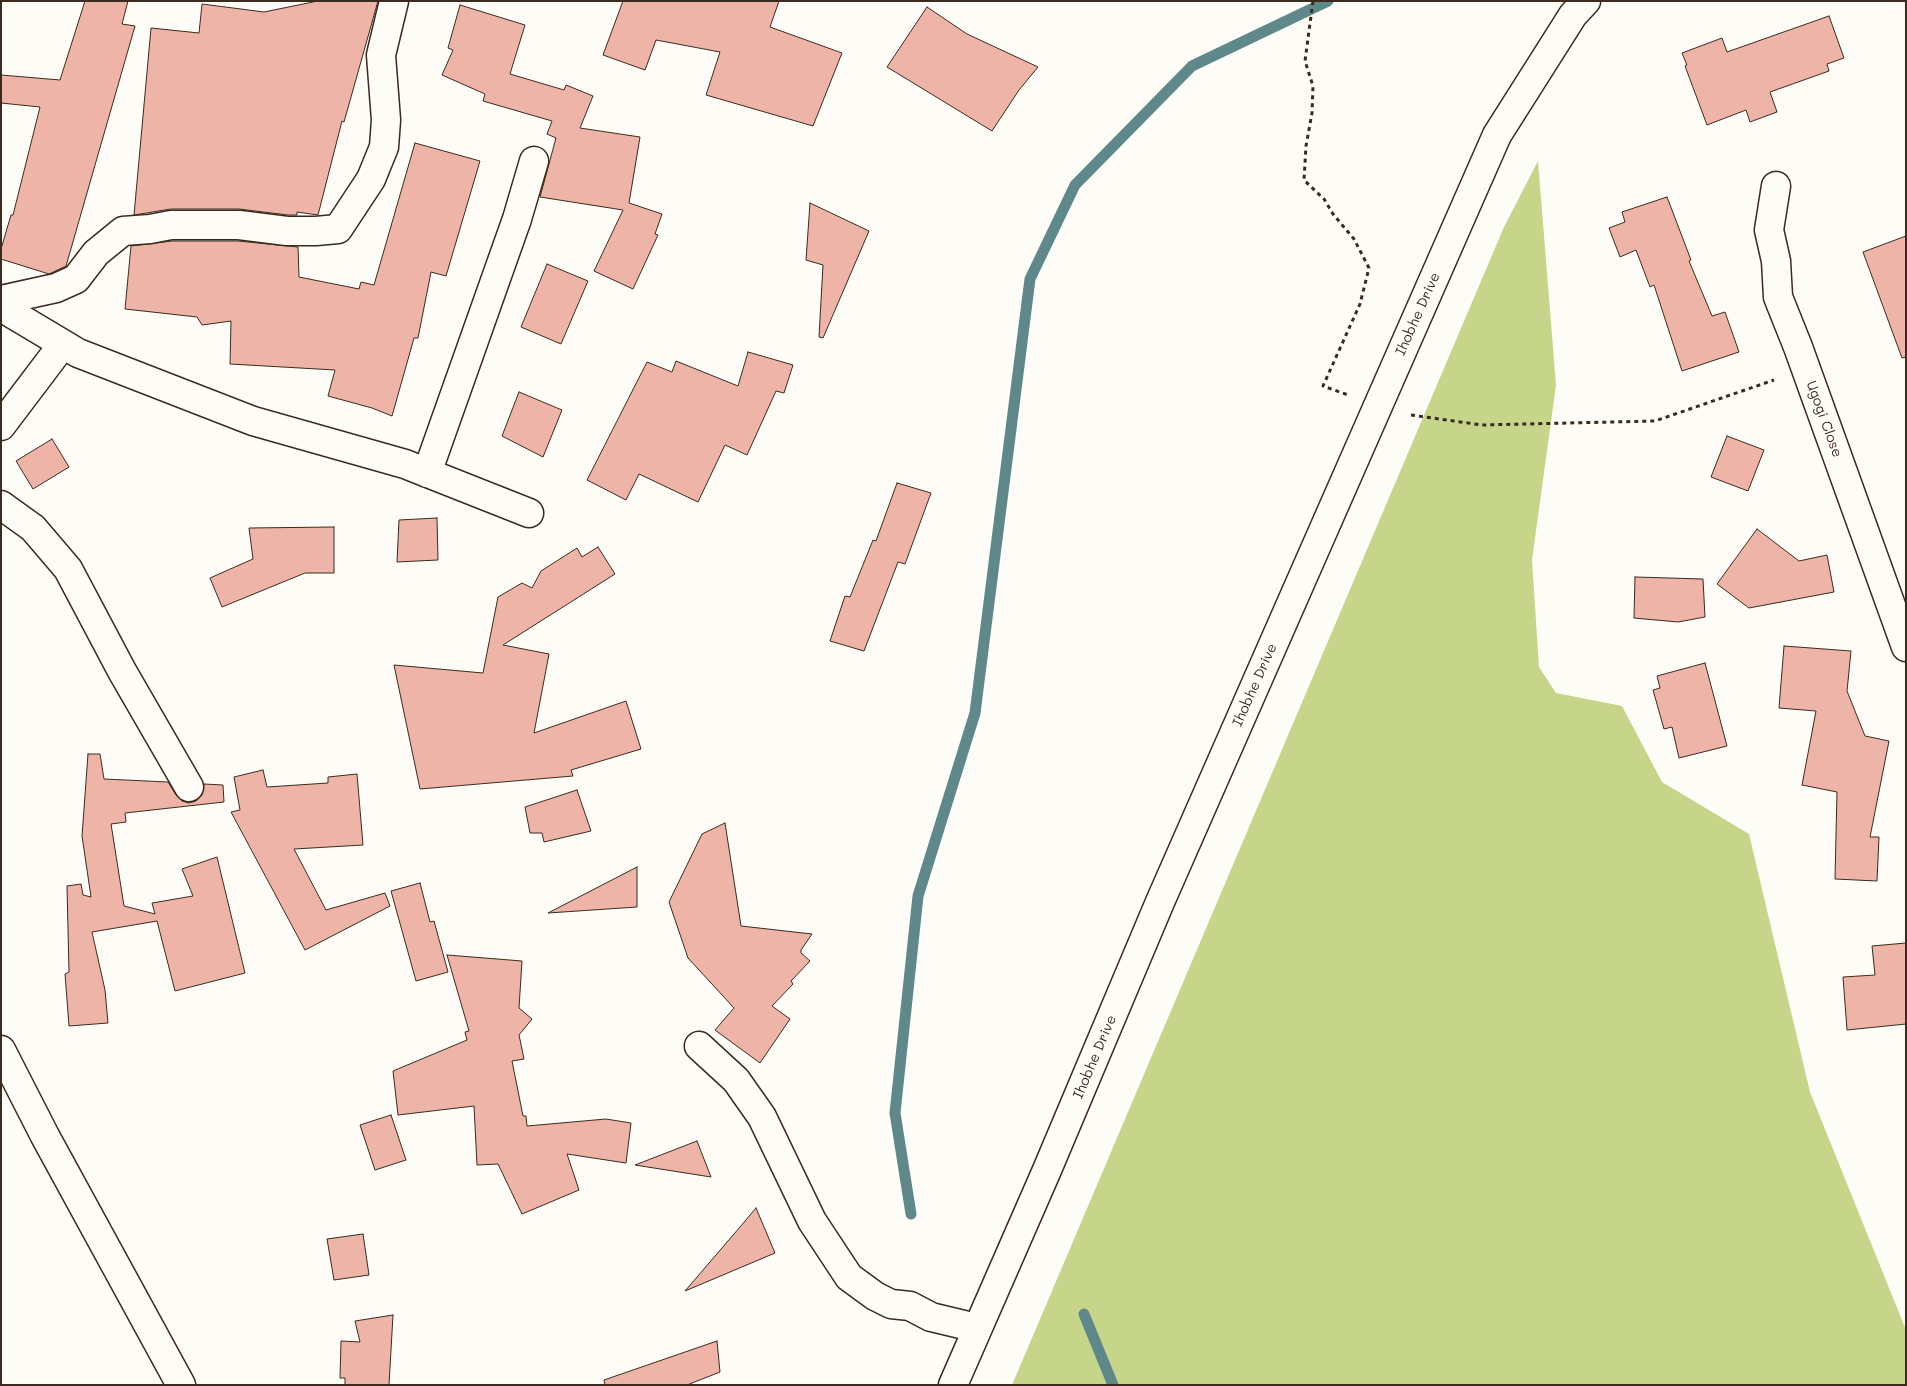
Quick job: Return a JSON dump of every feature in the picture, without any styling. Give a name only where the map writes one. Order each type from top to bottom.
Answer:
[{"type":"street","points":[[1,300],[56,288],[76,279],[96,253],[123,231],[171,225],[239,225],[287,231],[338,229],[372,180],[384,147],[386,120],[381,55],[394,1]]},
{"type":"street","name":"Ihobhe Drive","points":[[954,1385],[1160,902],[1497,135],[1573,15],[1586,1]]},
{"type":"street","points":[[427,473],[516,219],[534,161]]},
{"type":"street","name":"Ugogi Close","points":[[1776,186],[1769,230],[1776,261],[1778,296],[1906,647]]},
{"type":"street","points":[[1,306],[78,353],[253,421],[404,464],[528,513]]},
{"type":"street","points":[[1,426],[63,344]]},
{"type":"street","points":[[1,505],[33,528],[68,569],[122,671],[189,787]]},
{"type":"street","points":[[699,1046],[736,1080],[762,1117],[812,1221],[849,1277],[875,1296],[891,1304],[910,1306],[931,1317],[977,1328]]},
{"type":"street","points":[[1,1050],[44,1136],[182,1385]]},
{"type":"path","points":[[1313,1],[1305,61],[1313,86],[1312,113],[1306,146],[1304,180],[1324,199],[1333,214],[1354,239],[1369,268],[1360,304],[1324,386],[1378,406],[1430,418],[1482,425],[1655,421],[1770,382]]},
{"type":"green space","points":[[1538,161],[1556,385],[1532,560],[1539,667],[1556,693],[1622,706],[1662,782],[1749,834],[1810,1092],[1906,1330],[1906,1385],[1012,1385],[1504,227]]},
{"type":"building","points":[[85,1],[128,1],[122,24],[135,26],[66,266],[49,274],[1,259],[1,249],[11,215],[13,215],[40,107],[1,103],[1,75],[60,80]]},
{"type":"building","points":[[318,1],[378,1],[344,122],[342,121],[318,215],[297,212],[297,215],[288,215],[239,209],[171,209],[134,215],[151,28],[199,33],[202,4],[264,12]]},
{"type":"building","points":[[623,1],[779,1],[770,27],[842,53],[813,126],[706,95],[720,52],[656,40],[645,70],[603,55]]},
{"type":"building","points":[[460,5],[525,25],[510,74],[564,90],[566,85],[593,96],[580,128],[640,137],[629,203],[662,214],[655,234],[658,235],[633,289],[594,271],[623,210],[540,197],[556,138],[547,134],[552,121],[483,101],[485,94],[442,75],[453,50],[448,48]]},
{"type":"building","points":[[927,7],[967,34],[1038,67],[1019,90],[992,131],[887,67]]},
{"type":"building","points":[[1829,16],[1844,58],[1827,64],[1829,71],[1770,92],[1777,112],[1750,122],[1746,110],[1707,125],[1682,53],[1722,38],[1727,52]]},
{"type":"building","points":[[415,143],[480,161],[446,276],[431,272],[418,338],[414,338],[392,416],[372,408],[328,396],[335,370],[230,364],[231,321],[202,325],[197,317],[125,309],[131,246],[172,241],[238,241],[298,247],[299,277],[359,289],[361,282],[374,285]]},
{"type":"building","points":[[1667,197],[1691,260],[1689,261],[1712,316],[1725,312],[1739,352],[1682,371],[1654,285],[1650,287],[1636,250],[1620,257],[1609,228],[1625,222],[1622,212]]},
{"type":"building","points":[[810,203],[869,231],[823,338],[819,337],[823,265],[806,260]]},
{"type":"building","points":[[1906,236],[1906,357],[1902,358],[1863,252]]},
{"type":"building","points":[[547,264],[588,281],[561,344],[521,327]]},
{"type":"building","points":[[748,352],[793,365],[784,393],[776,391],[747,455],[725,445],[698,502],[639,474],[626,500],[587,480],[647,362],[672,372],[676,361],[738,386]]},
{"type":"building","points":[[519,392],[562,410],[543,457],[502,436]]},
{"type":"building","points":[[1727,436],[1764,450],[1748,491],[1711,477]]},
{"type":"building","points":[[52,439],[69,467],[33,489],[16,461]]},
{"type":"building","points":[[897,483],[931,493],[905,564],[898,562],[864,651],[830,641],[845,596],[850,597],[873,540],[876,541]]},
{"type":"building","points":[[437,518],[438,560],[397,562],[399,520]]},
{"type":"building","points":[[334,527],[334,573],[305,573],[222,607],[210,578],[253,559],[249,528]]},
{"type":"building","points":[[1757,529],[1799,561],[1827,555],[1834,592],[1749,608],[1717,584]]},
{"type":"building","points":[[598,547],[615,574],[503,645],[549,654],[534,733],[626,701],[641,749],[571,770],[573,776],[420,789],[394,665],[483,673],[498,597],[522,583],[532,588],[541,571],[577,548],[582,557]]},
{"type":"building","points":[[1635,577],[1703,579],[1705,617],[1678,622],[1634,618]]},
{"type":"building","points":[[1784,646],[1851,651],[1847,691],[1865,736],[1889,741],[1870,837],[1879,837],[1877,881],[1835,879],[1837,792],[1802,785],[1816,711],[1779,708]]},
{"type":"building","points":[[1705,663],[1727,746],[1679,758],[1672,727],[1664,729],[1653,690],[1660,688],[1657,676]]},
{"type":"building","points":[[88,754],[100,754],[104,779],[168,782],[182,801],[189,803],[196,801],[202,795],[204,784],[223,785],[224,802],[125,813],[126,822],[111,824],[124,906],[155,914],[152,903],[193,896],[182,869],[217,857],[245,973],[175,991],[157,921],[92,932],[105,990],[108,1023],[69,1026],[65,974],[69,972],[67,886],[81,884],[83,895],[91,897],[82,836]]},
{"type":"building","points":[[263,770],[267,787],[328,783],[328,777],[357,774],[363,845],[294,849],[326,910],[385,893],[390,906],[305,950],[231,812],[240,810],[234,777]]},
{"type":"building","points":[[577,790],[591,831],[544,842],[542,833],[530,833],[525,807]]},
{"type":"building","points":[[725,823],[741,926],[812,934],[801,950],[801,953],[810,961],[791,981],[793,984],[772,1006],[790,1019],[760,1063],[715,1030],[734,1008],[688,958],[669,902],[702,834]]},
{"type":"building","points":[[637,867],[637,907],[548,913]]},
{"type":"building","points":[[420,883],[430,922],[434,921],[448,972],[416,981],[391,891]]},
{"type":"building","points":[[1906,943],[1906,1024],[1847,1030],[1843,977],[1875,975],[1872,946]]},
{"type":"building","points":[[447,955],[522,961],[519,1008],[532,1019],[519,1035],[524,1059],[512,1061],[523,1116],[526,1116],[527,1126],[606,1119],[631,1123],[626,1163],[567,1154],[579,1190],[522,1214],[498,1164],[477,1165],[474,1106],[398,1115],[393,1071],[467,1040],[465,1032],[469,1031]]},
{"type":"building","points":[[391,1115],[406,1160],[375,1170],[360,1125]]},
{"type":"building","points":[[697,1141],[711,1177],[635,1165]]},
{"type":"building","points":[[756,1208],[775,1253],[685,1291],[740,1227]]},
{"type":"building","points":[[363,1234],[369,1275],[334,1280],[327,1239]]},
{"type":"building","points":[[393,1315],[389,1385],[345,1385],[345,1378],[340,1378],[341,1341],[360,1342],[355,1321]]},
{"type":"building","points":[[717,1341],[720,1372],[687,1385],[605,1385],[604,1380]]},
{"type":"waterway","points":[[911,1214],[895,1113],[918,896],[975,713],[1030,279],[1075,185],[1192,66],[1328,1]]},
{"type":"waterway","points":[[1084,1314],[1113,1385]]}]
